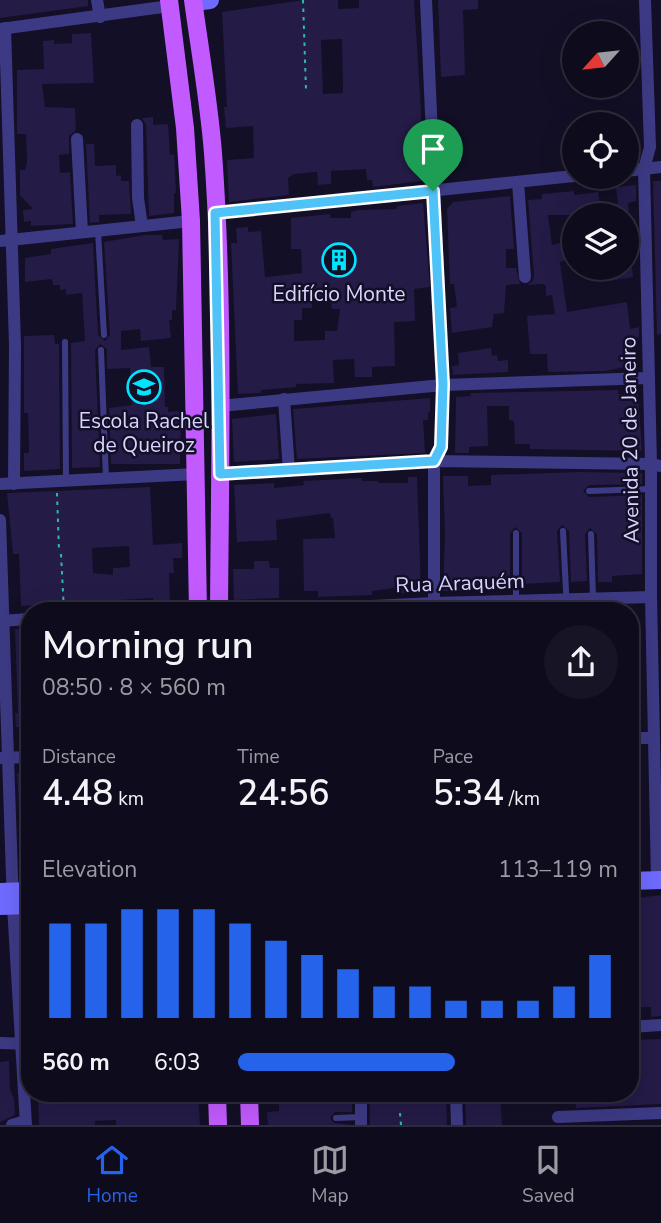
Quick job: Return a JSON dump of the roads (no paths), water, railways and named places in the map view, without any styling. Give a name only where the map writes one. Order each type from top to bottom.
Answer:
[{"type":"main road","points":[[199,1],[213,152],[220,406],[219,602]]},
{"type":"main road","points":[[170,3],[185,128],[191,221],[198,602]]},
{"type":"main road","points":[[217,1102],[218,1125]]},
{"type":"main road","points":[[249,1102],[250,1125]]},
{"type":"street","points":[[97,0],[100,17]]},
{"type":"street","points":[[426,0],[443,384],[441,447],[434,461],[434,602]]},
{"type":"street","name":"Avenida 20 de Janeiro","points":[[645,0],[650,147],[644,169],[649,378],[656,465],[651,489],[653,738],[659,881]]},
{"type":"street","points":[[170,3],[100,17],[2,29],[6,240],[15,345],[7,484],[196,474]]},
{"type":"street","points":[[136,125],[138,198],[142,226]]},
{"type":"street","points":[[77,139],[82,232]]},
{"type":"street","points":[[639,170],[661,167]]},
{"type":"street","points":[[215,213],[562,177]]},
{"type":"street","points":[[518,182],[525,277]]},
{"type":"street","points":[[6,240],[191,221]]},
{"type":"street","points":[[220,406],[443,384],[649,378]]},
{"type":"street","points":[[284,399],[289,471]]},
{"type":"street","points":[[220,474],[434,461],[656,465]]},
{"type":"street","points":[[0,520],[5,826],[21,991]]},
{"type":"street","name":"Rua Araquém","points":[[580,602],[651,597]]},
{"type":"street","name":"Rua Araquém","points":[[502,602],[529,602]]},
{"type":"street","points":[[2,620],[21,620]]},
{"type":"street","points":[[639,738],[653,738]]},
{"type":"street","points":[[639,881],[659,881]]},
{"type":"street","points":[[639,1026],[661,1025]]},
{"type":"street","points":[[0,1043],[21,1044]]},
{"type":"street","points":[[12,1125],[25,1123],[25,1102]]},
{"type":"street","points":[[361,1102],[361,1121]]},
{"type":"street","points":[[456,1102],[457,1125]]},
{"type":"street","points":[[558,1117],[661,1113]]},
{"type":"lane","points":[[98,230],[104,335]]},
{"type":"lane","points":[[61,481],[65,342]]},
{"type":"lane","points":[[101,350],[106,479]]},
{"type":"lane","points":[[589,491],[651,489]]},
{"type":"lane","points":[[563,531],[567,602]]},
{"type":"lane","points":[[516,533],[516,601]]},
{"type":"lane","points":[[591,534],[593,599]]},
{"type":"lane","points":[[336,1118],[361,1121]]},
{"type":"place","name":"Edifício Monte","points":[[339,260]]},
{"type":"place","name":"Escola Rachel de Queiroz","points":[[144,387]]}]
